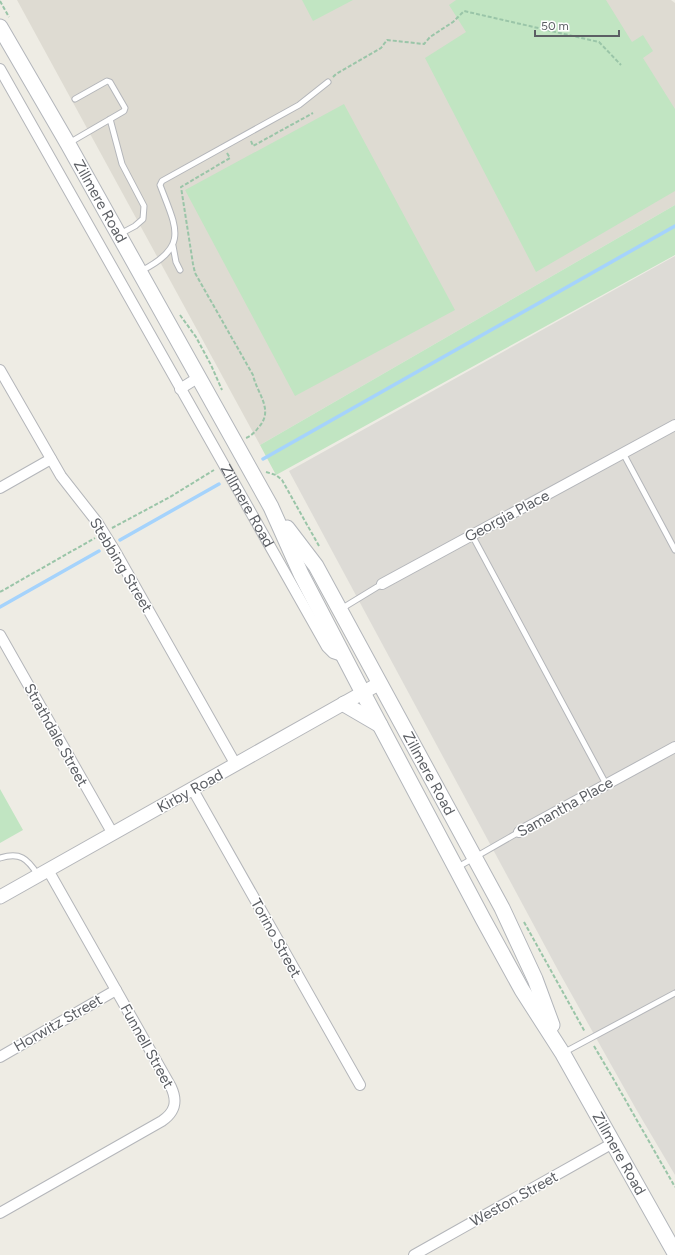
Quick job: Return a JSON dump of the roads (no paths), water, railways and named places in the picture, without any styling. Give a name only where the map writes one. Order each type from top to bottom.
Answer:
[{"type":"main road","name":"Zillmere Road","points":[[5,23],[68,144],[200,377],[271,507],[301,574],[455,868],[522,990],[563,1054],[675,1253]]},
{"type":"main road","name":"Zillmere Road","points":[[271,507],[316,566],[475,857],[502,908],[535,979],[563,1054]]},
{"type":"main road","points":[[344,704],[380,725]]},
{"type":"street","name":"Zillmere Road","points":[[0,69],[326,647],[333,653],[345,657]]},
{"type":"street","name":"Stebbing Street","points":[[0,370],[66,484],[104,533],[236,765]]},
{"type":"street","points":[[180,389],[200,377]]},
{"type":"street","name":"Georgia Place","points":[[382,584],[675,424]]},
{"type":"street","points":[[0,488],[51,459]]},
{"type":"street","name":"Strathdale Street","points":[[0,635],[112,834]]},
{"type":"street","name":"Kirby Road","points":[[0,897],[193,790],[380,683]]},
{"type":"street","name":"Samantha Place","points":[[519,832],[675,747]]},
{"type":"street","name":"Torino Street","points":[[193,790],[360,1085]]},
{"type":"street","name":"Funnell Street","points":[[0,1214],[162,1121],[173,1111],[175,1100],[171,1087],[116,990],[43,873]]},
{"type":"street","name":"Horwitz Street","points":[[0,1057],[116,990]]},
{"type":"street","name":"Weston Street","points":[[414,1255],[613,1143]]},
{"type":"lane","points":[[68,144],[124,111],[125,108],[110,82],[107,81],[75,99]]},
{"type":"lane","points":[[140,272],[165,256],[175,238],[174,224],[160,185],[162,181],[299,105],[328,82]]},
{"type":"lane","points":[[110,119],[122,164],[144,206],[142,218],[135,226],[119,235]]},
{"type":"lane","points":[[172,244],[176,262],[180,270]]},
{"type":"lane","points":[[623,453],[675,550]]},
{"type":"lane","points":[[472,535],[606,784]]},
{"type":"lane","name":"Georgia Place","points":[[340,609],[382,584]]},
{"type":"lane","name":"Samantha Place","points":[[455,868],[519,832]]},
{"type":"lane","points":[[0,858],[12,855],[22,857],[33,867],[43,873]]},
{"type":"lane","points":[[563,1054],[675,993]]},
{"type":"waterway","points":[[263,459],[675,226]]},
{"type":"waterway","points":[[120,540],[219,484]]},
{"type":"waterway","points":[[0,607],[99,551]]}]
